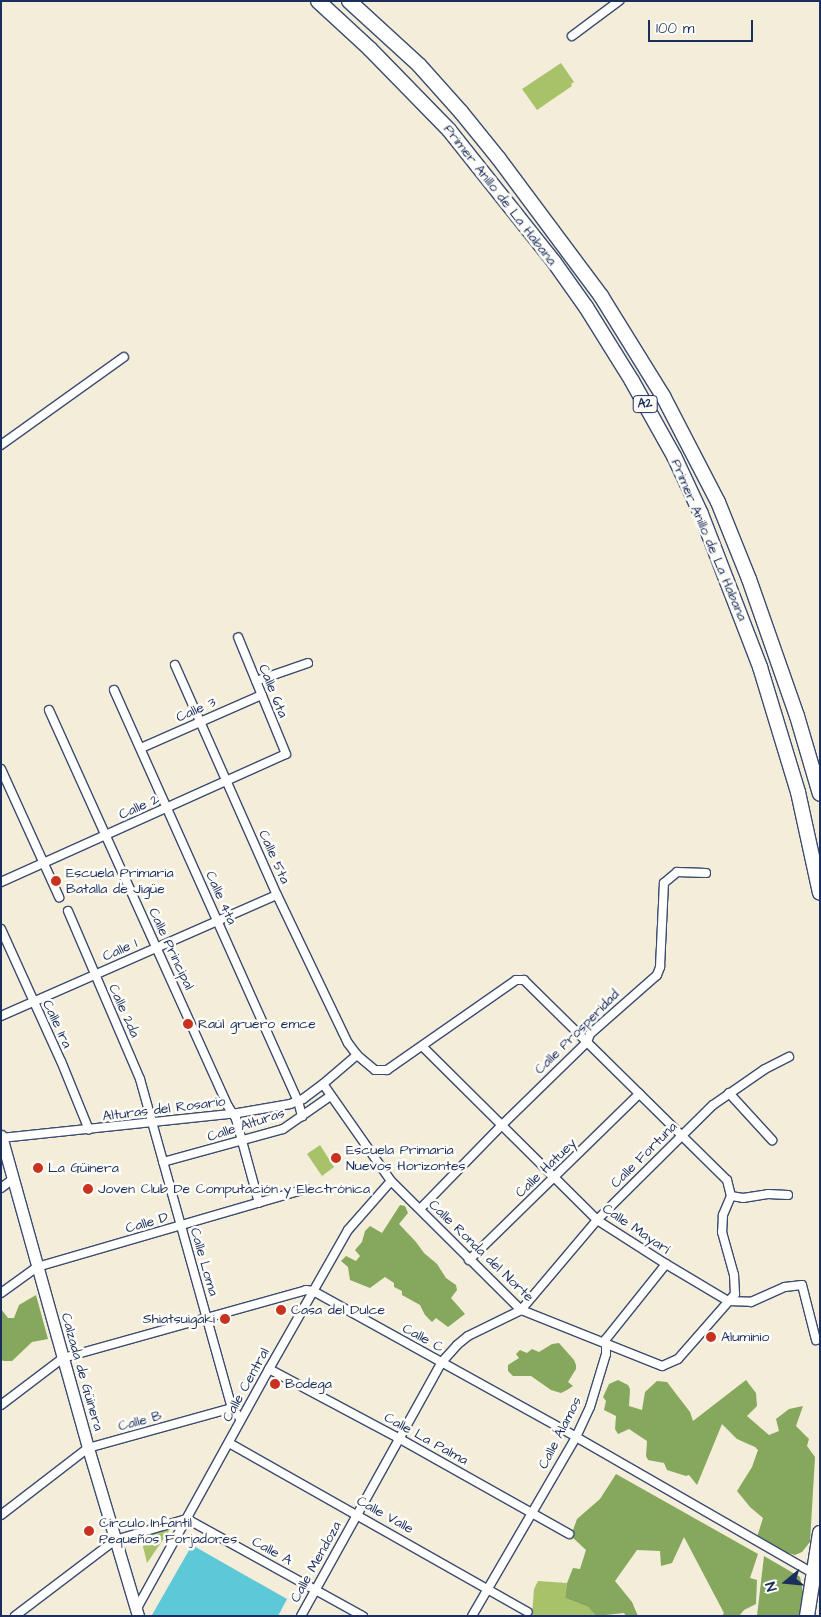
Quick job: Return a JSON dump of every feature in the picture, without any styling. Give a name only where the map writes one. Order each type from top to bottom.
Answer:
[{"type":"highway","name":"Primer Anillo de La Habana","points":[[318,1],[370,49],[449,130],[554,262],[586,307],[632,381],[674,456],[701,514],[760,667],[798,792],[820,893]]},
{"type":"highway","name":"Primer Anillo de La Habana","points":[[349,1],[418,65],[492,151],[578,262],[663,396],[718,502],[749,579],[797,716],[820,794]]},
{"type":"highway","points":[[807,1616],[820,1533]]},
{"type":"highway","points":[[816,1616],[820,1592]]},
{"type":"main road","name":"Calzada de Güinera","points":[[2,1138],[62,1358],[137,1613]]},
{"type":"street","points":[[572,36],[619,1]]},
{"type":"street","points":[[1,445],[124,356]]},
{"type":"street","name":"Calle 6ta","points":[[238,637],[286,754]]},
{"type":"street","points":[[256,681],[308,662]]},
{"type":"street","name":"Calle 5ta","points":[[175,665],[277,895],[348,1043],[357,1055],[375,1070],[384,1071],[423,1047]]},
{"type":"street","name":"Calle 4ta","points":[[114,690],[298,1101],[302,1116]]},
{"type":"street","name":"Calle 3","points":[[141,748],[262,695]]},
{"type":"street","name":"Calle Principal","points":[[49,710],[232,1113],[243,1141],[259,1203]]},
{"type":"street","name":"Calle 2","points":[[1,882],[286,754]]},
{"type":"street","points":[[1,769],[59,898]]},
{"type":"street","name":"Calle Prosperidad","points":[[420,1209],[586,1042],[590,1034],[659,972],[664,883],[677,872],[686,871],[706,874]]},
{"type":"street","name":"Calle 1","points":[[1,1016],[277,895]]},
{"type":"street","name":"Calle 2da","points":[[68,911],[137,1070],[151,1123]]},
{"type":"street","name":"Calle 1ra","points":[[1,929],[61,1061],[89,1130]]},
{"type":"street","points":[[423,1047],[516,980],[524,980],[727,1180],[731,1196],[722,1225],[723,1240],[735,1282],[735,1294],[728,1301]]},
{"type":"street","name":"Calle Mayarí","points":[[423,1047],[553,1178],[598,1220],[728,1301]]},
{"type":"street","name":"Alturas del Rosario","points":[[2,1138],[232,1113],[298,1101],[323,1084],[357,1055]]},
{"type":"street","name":"Calle Fortuna","points":[[441,1363],[462,1339],[521,1310],[598,1220],[713,1105],[765,1069],[789,1057]]},
{"type":"street","name":"Calle Ronda del Norte","points":[[323,1084],[329,1096],[391,1181],[521,1310],[656,1365],[673,1364],[728,1301]]},
{"type":"street","points":[[729,1093],[772,1140]]},
{"type":"street","name":"Calle Hatuey","points":[[469,1260],[639,1094]]},
{"type":"street","name":"Calle Alturas","points":[[163,1162],[283,1129],[329,1096]]},
{"type":"street","name":"Calle Loma","points":[[151,1123],[232,1408]]},
{"type":"street","points":[[1,1188],[13,1179]]},
{"type":"street","name":"Calle Central","points":[[137,1613],[241,1419],[348,1230],[391,1181]]},
{"type":"street","name":"Calle D","points":[[1,1293],[37,1267],[306,1189]]},
{"type":"street","points":[[731,1196],[743,1198],[768,1194],[788,1195]]},
{"type":"street","name":"Calle Álamos","points":[[472,1616],[576,1437],[590,1407],[606,1354],[605,1344],[608,1335],[666,1264]]},
{"type":"street","points":[[728,1301],[751,1302],[785,1287],[802,1285],[816,1340]]},
{"type":"street","points":[[1,1405],[62,1358],[293,1292],[313,1291]]},
{"type":"street","name":"Calle C","points":[[313,1291],[576,1437],[814,1574]]},
{"type":"street","name":"Calle Mendoza","points":[[300,1616],[441,1363]]},
{"type":"street","name":"Calle La Palma","points":[[269,1369],[400,1439],[569,1534]]},
{"type":"street","points":[[232,1408],[241,1419]]},
{"type":"street","name":"Calle B","points":[[1,1515],[88,1448],[232,1408]]},
{"type":"street","name":"Calle Valle","points":[[230,1442],[488,1587],[528,1612]]},
{"type":"street","points":[[15,1616],[115,1540],[187,1519]]},
{"type":"street","name":"Calle A","points":[[187,1519],[363,1616]]},
{"type":"green space","points":[[561,63],[574,82],[571,84],[572,86],[537,110],[522,89]]},
{"type":"green space","points":[[320,1145],[334,1167],[322,1176],[307,1154]]},
{"type":"green space","points":[[400,1205],[405,1206],[408,1213],[399,1224],[424,1253],[437,1264],[446,1278],[456,1285],[457,1290],[451,1298],[465,1314],[448,1327],[436,1318],[432,1322],[425,1315],[420,1305],[402,1295],[402,1291],[394,1287],[394,1283],[385,1277],[370,1288],[350,1280],[348,1267],[341,1261],[346,1256],[356,1261],[360,1256],[355,1250],[362,1242],[365,1231],[370,1226],[382,1233]]},
{"type":"green space","points":[[36,1295],[48,1339],[32,1342],[12,1361],[1,1360],[1,1309],[8,1318],[14,1318],[19,1305]]},
{"type":"green space","points":[[559,1343],[576,1365],[576,1369],[568,1382],[573,1386],[567,1390],[561,1393],[551,1390],[531,1376],[513,1376],[508,1371],[508,1365],[519,1358],[516,1354],[520,1350],[527,1353],[532,1349],[539,1352],[552,1344]]},
{"type":"green space","points":[[618,1380],[628,1385],[630,1389],[629,1406],[642,1410],[645,1392],[657,1381],[667,1382],[690,1412],[693,1421],[746,1380],[756,1393],[757,1406],[747,1416],[769,1435],[779,1431],[776,1419],[789,1409],[803,1406],[796,1426],[809,1439],[807,1446],[815,1457],[810,1542],[802,1552],[795,1555],[778,1550],[757,1537],[763,1518],[750,1507],[737,1491],[752,1467],[758,1450],[755,1447],[737,1439],[722,1424],[697,1485],[689,1475],[686,1476],[667,1470],[664,1463],[648,1460],[646,1456],[647,1441],[629,1429],[618,1434],[615,1429],[616,1416],[604,1410],[606,1401],[603,1397],[609,1384]]},
{"type":"green space","points":[[616,1474],[758,1554],[750,1578],[757,1580],[756,1604],[744,1610],[739,1616],[722,1616],[724,1613],[684,1537],[672,1563],[661,1566],[660,1551],[637,1550],[615,1581],[632,1602],[638,1616],[626,1616],[624,1613],[596,1616],[588,1607],[565,1598],[567,1583],[573,1568],[580,1569],[586,1550],[571,1536],[577,1519],[600,1499]]},
{"type":"green space","points":[[168,1529],[169,1531],[147,1563],[141,1538]]},
{"type":"green space","points":[[764,1556],[800,1577],[803,1592],[799,1616],[757,1616]]},
{"type":"green space","points":[[538,1581],[567,1583],[565,1598],[588,1607],[596,1616],[532,1616],[534,1589]]},
{"type":"water","points":[[192,1545],[287,1599],[278,1616],[152,1615]]},
{"type":"place","name":"Escuela Primaria Batalla de Jigüe","points":[[56,881]]},
{"type":"place","name":"Raúl gruero emce","points":[[188,1024]]},
{"type":"place","name":"Escuela Primaria Nuevos Horizontes","points":[[336,1158]]},
{"type":"place","name":"La Güinera","points":[[38,1168]]},
{"type":"place","name":"Joven Club De Computación y Electrónica","points":[[88,1189]]},
{"type":"place","name":"Casa del Dulce","points":[[281,1310]]},
{"type":"place","name":"Shiatsuigaki","points":[[225,1319]]},
{"type":"place","name":"Aluminio","points":[[711,1337]]},
{"type":"place","name":"Bodega","points":[[275,1384]]},
{"type":"place","name":"Círculo Infantil Pequeños Forjadores","points":[[89,1531]]}]
